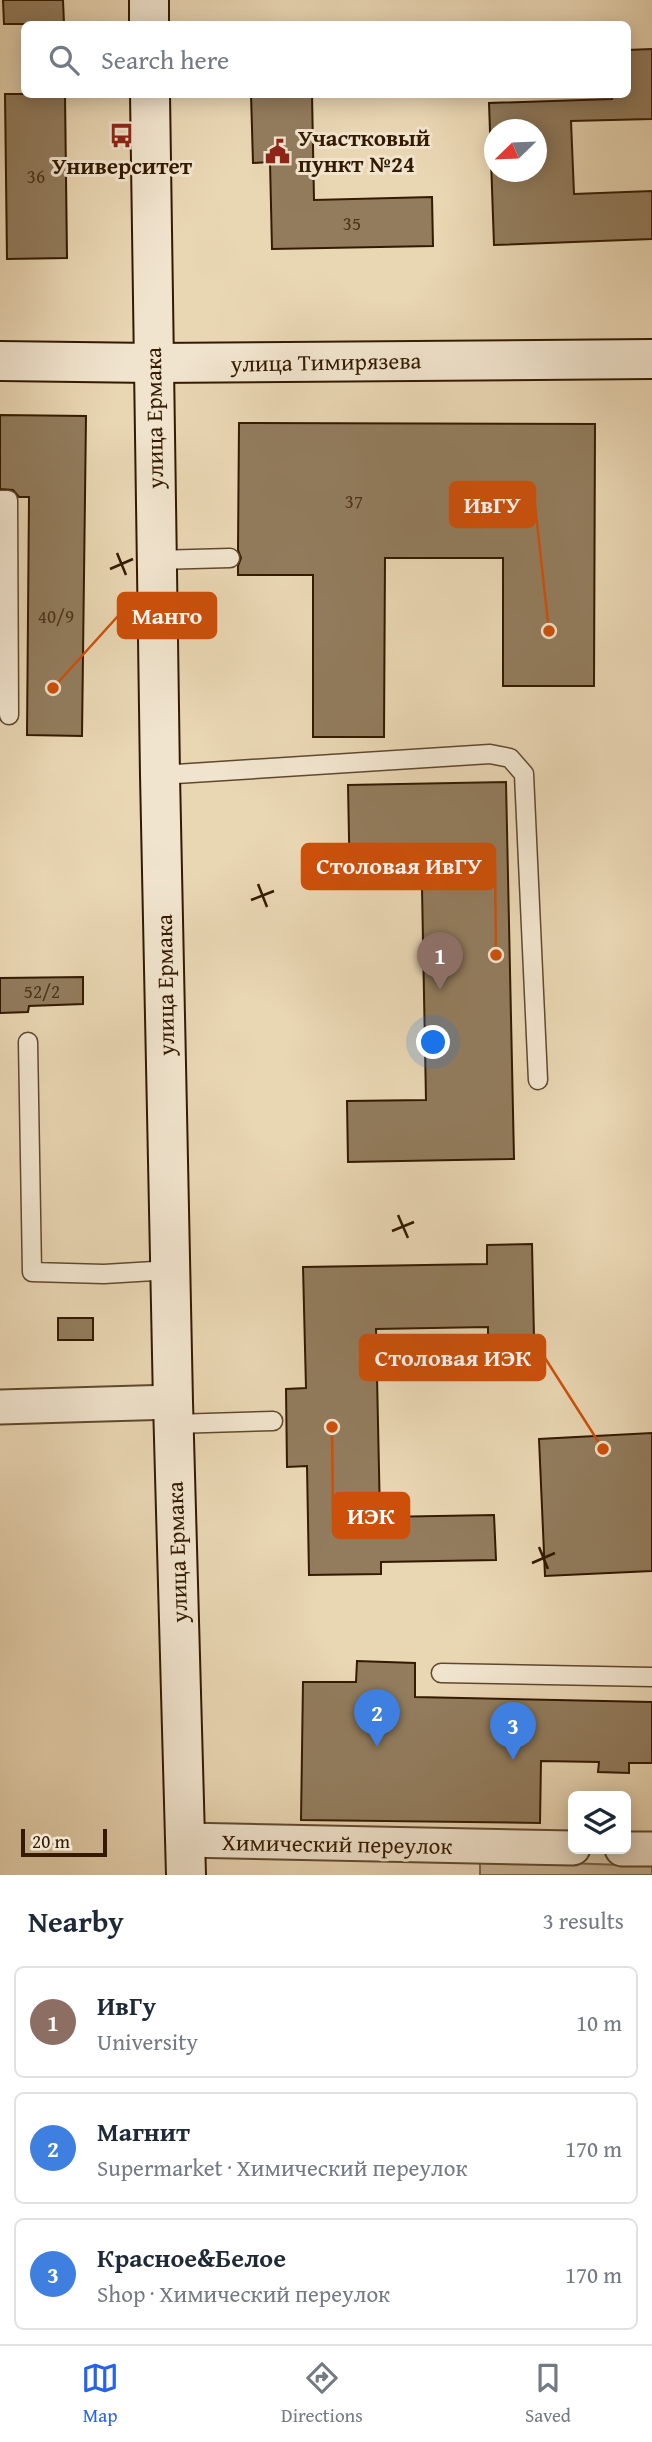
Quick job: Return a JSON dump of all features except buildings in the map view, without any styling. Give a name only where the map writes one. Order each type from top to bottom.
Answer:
[{"type":"main road","points":[[149,0],[149,21]]},
{"type":"main road","name":"улица Ермака","points":[[150,98],[156,560],[173,1413],[186,1858]]},
{"type":"main road","name":"улица Тимирязева","points":[[0,361],[153,363],[652,359]]},
{"type":"street","points":[[0,1407],[173,1413]]},
{"type":"street","name":"Химический переулок","points":[[186,1858],[568,1848]]},
{"type":"street","points":[[631,1849],[652,1849]]},
{"type":"lane","points":[[0,500],[8,500],[9,715]]},
{"type":"lane","points":[[156,560],[230,558]]},
{"type":"lane","points":[[160,775],[490,754],[510,758],[524,774],[538,1080]]},
{"type":"lane","points":[[29,1042],[32,1272],[104,1274],[171,1270]]},
{"type":"lane","points":[[173,1413],[273,1421]]},
{"type":"lane","points":[[441,1672],[652,1677]]},
{"type":"shaded area","points":[[480,1860],[652,1866],[652,1875],[480,1875]]},
{"type":"place","name":"Университет","points":[[122,136]]},
{"type":"place","name":"Участковый пункт №24","points":[[278,151]]},
{"type":"place","name":"ИвГУ","points":[[549,631]]},
{"type":"place","name":"Манго","points":[[53,688]]},
{"type":"place","name":"Столовая ИвГУ","points":[[496,955]]},
{"type":"place","name":"ИвГу","points":[[440,990]]},
{"type":"place","name":"ИЭК","points":[[332,1427]]},
{"type":"place","name":"Столовая ИЭК","points":[[603,1449]]},
{"type":"place","name":"Магнит","points":[[377,1747]]},
{"type":"place","name":"Красное&Белое","points":[[513,1760]]}]
